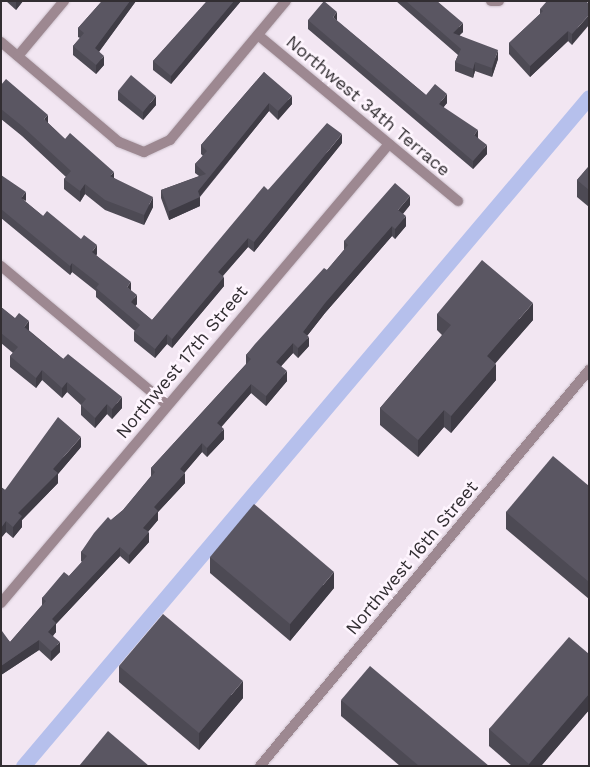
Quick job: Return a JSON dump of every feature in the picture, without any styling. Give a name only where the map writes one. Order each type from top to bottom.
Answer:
[{"type":"street","points":[[18,56],[64,1]]},
{"type":"street","points":[[1,42],[119,142],[144,152],[170,140],[286,1]]},
{"type":"street","name":"Northwest 34th Terrace","points":[[258,35],[458,201]]},
{"type":"street","name":"Northwest 17th Street","points":[[1,603],[166,404],[389,144]]},
{"type":"street","points":[[1,266],[166,404]]},
{"type":"street","name":"Northwest 16th Street","points":[[260,766],[589,370]]},
{"type":"building","points":[[102,1],[130,1],[95,48],[104,56],[96,65],[73,46],[84,33],[78,28]]},
{"type":"building","points":[[207,1],[234,1],[171,76],[153,61]]},
{"type":"building","points":[[324,1],[337,12],[333,17],[426,95],[435,84],[447,94],[439,104],[478,130],[474,135],[487,145],[473,161],[308,20]]},
{"type":"building","points":[[406,1],[437,1],[463,23],[453,33],[498,50],[492,68],[475,62],[473,69],[455,62],[461,49]]},
{"type":"building","points":[[547,1],[586,1],[589,4],[589,15],[572,34],[568,31],[530,66],[509,43],[543,11],[540,9]]},
{"type":"building","points":[[264,72],[292,96],[278,111],[269,103],[198,191],[200,197],[169,211],[161,190],[206,174],[195,164],[207,151],[201,145]]},
{"type":"building","points":[[131,75],[156,96],[143,112],[118,91]]},
{"type":"building","points":[[6,79],[48,115],[44,119],[65,139],[70,133],[114,172],[110,176],[153,197],[144,215],[105,200],[85,184],[80,191],[64,179],[71,171],[1,109],[1,85]]},
{"type":"building","points":[[327,123],[342,134],[254,242],[248,238],[218,272],[224,277],[172,339],[167,334],[155,349],[134,332],[140,325],[96,288],[99,284],[72,263],[70,266],[1,209],[1,175],[26,192],[21,198],[43,216],[47,211],[81,239],[84,235],[97,245],[92,252],[131,282],[127,287],[137,295],[131,302],[152,320],[264,186],[268,190]]},
{"type":"building","points":[[589,166],[589,190],[577,180]]},
{"type":"building","points":[[395,183],[410,196],[398,210],[406,216],[395,229],[392,226],[325,303],[303,332],[309,337],[298,348],[293,343],[276,362],[287,371],[266,396],[251,384],[217,423],[224,429],[207,448],[202,443],[180,469],[185,473],[154,507],[158,511],[143,528],[149,532],[129,555],[120,547],[52,619],[56,623],[48,632],[60,642],[51,651],[39,640],[1,666],[1,632],[10,642],[46,601],[42,598],[64,572],[69,576],[87,556],[81,552],[94,533],[108,517],[111,520],[123,510],[155,472],[151,468],[251,359],[246,355],[324,268],[327,270],[348,245],[344,241]]},
{"type":"building","points":[[482,260],[533,303],[487,356],[496,364],[451,416],[444,410],[418,440],[380,408],[451,325],[437,314]]},
{"type":"building","points":[[1,307],[15,318],[19,313],[29,321],[24,327],[63,359],[68,354],[122,397],[112,409],[107,404],[95,418],[81,405],[86,399],[67,382],[62,388],[42,370],[36,378],[10,356],[18,347],[1,333]]},
{"type":"building","points":[[58,417],[81,437],[53,469],[58,473],[18,513],[22,516],[13,527],[6,521],[1,528],[1,487],[5,490]]},
{"type":"building","points":[[553,456],[589,486],[589,582],[506,512]]},
{"type":"building","points":[[254,504],[334,572],[290,624],[210,557]]},
{"type":"building","points":[[163,614],[243,681],[199,733],[119,666]]},
{"type":"building","points":[[569,637],[589,654],[589,694],[529,764],[489,729]]},
{"type":"building","points":[[370,666],[489,766],[419,766],[341,700]]},
{"type":"building","points":[[108,731],[149,766],[79,766]]},
{"type":"waterway","points":[[23,766],[589,97]]}]
